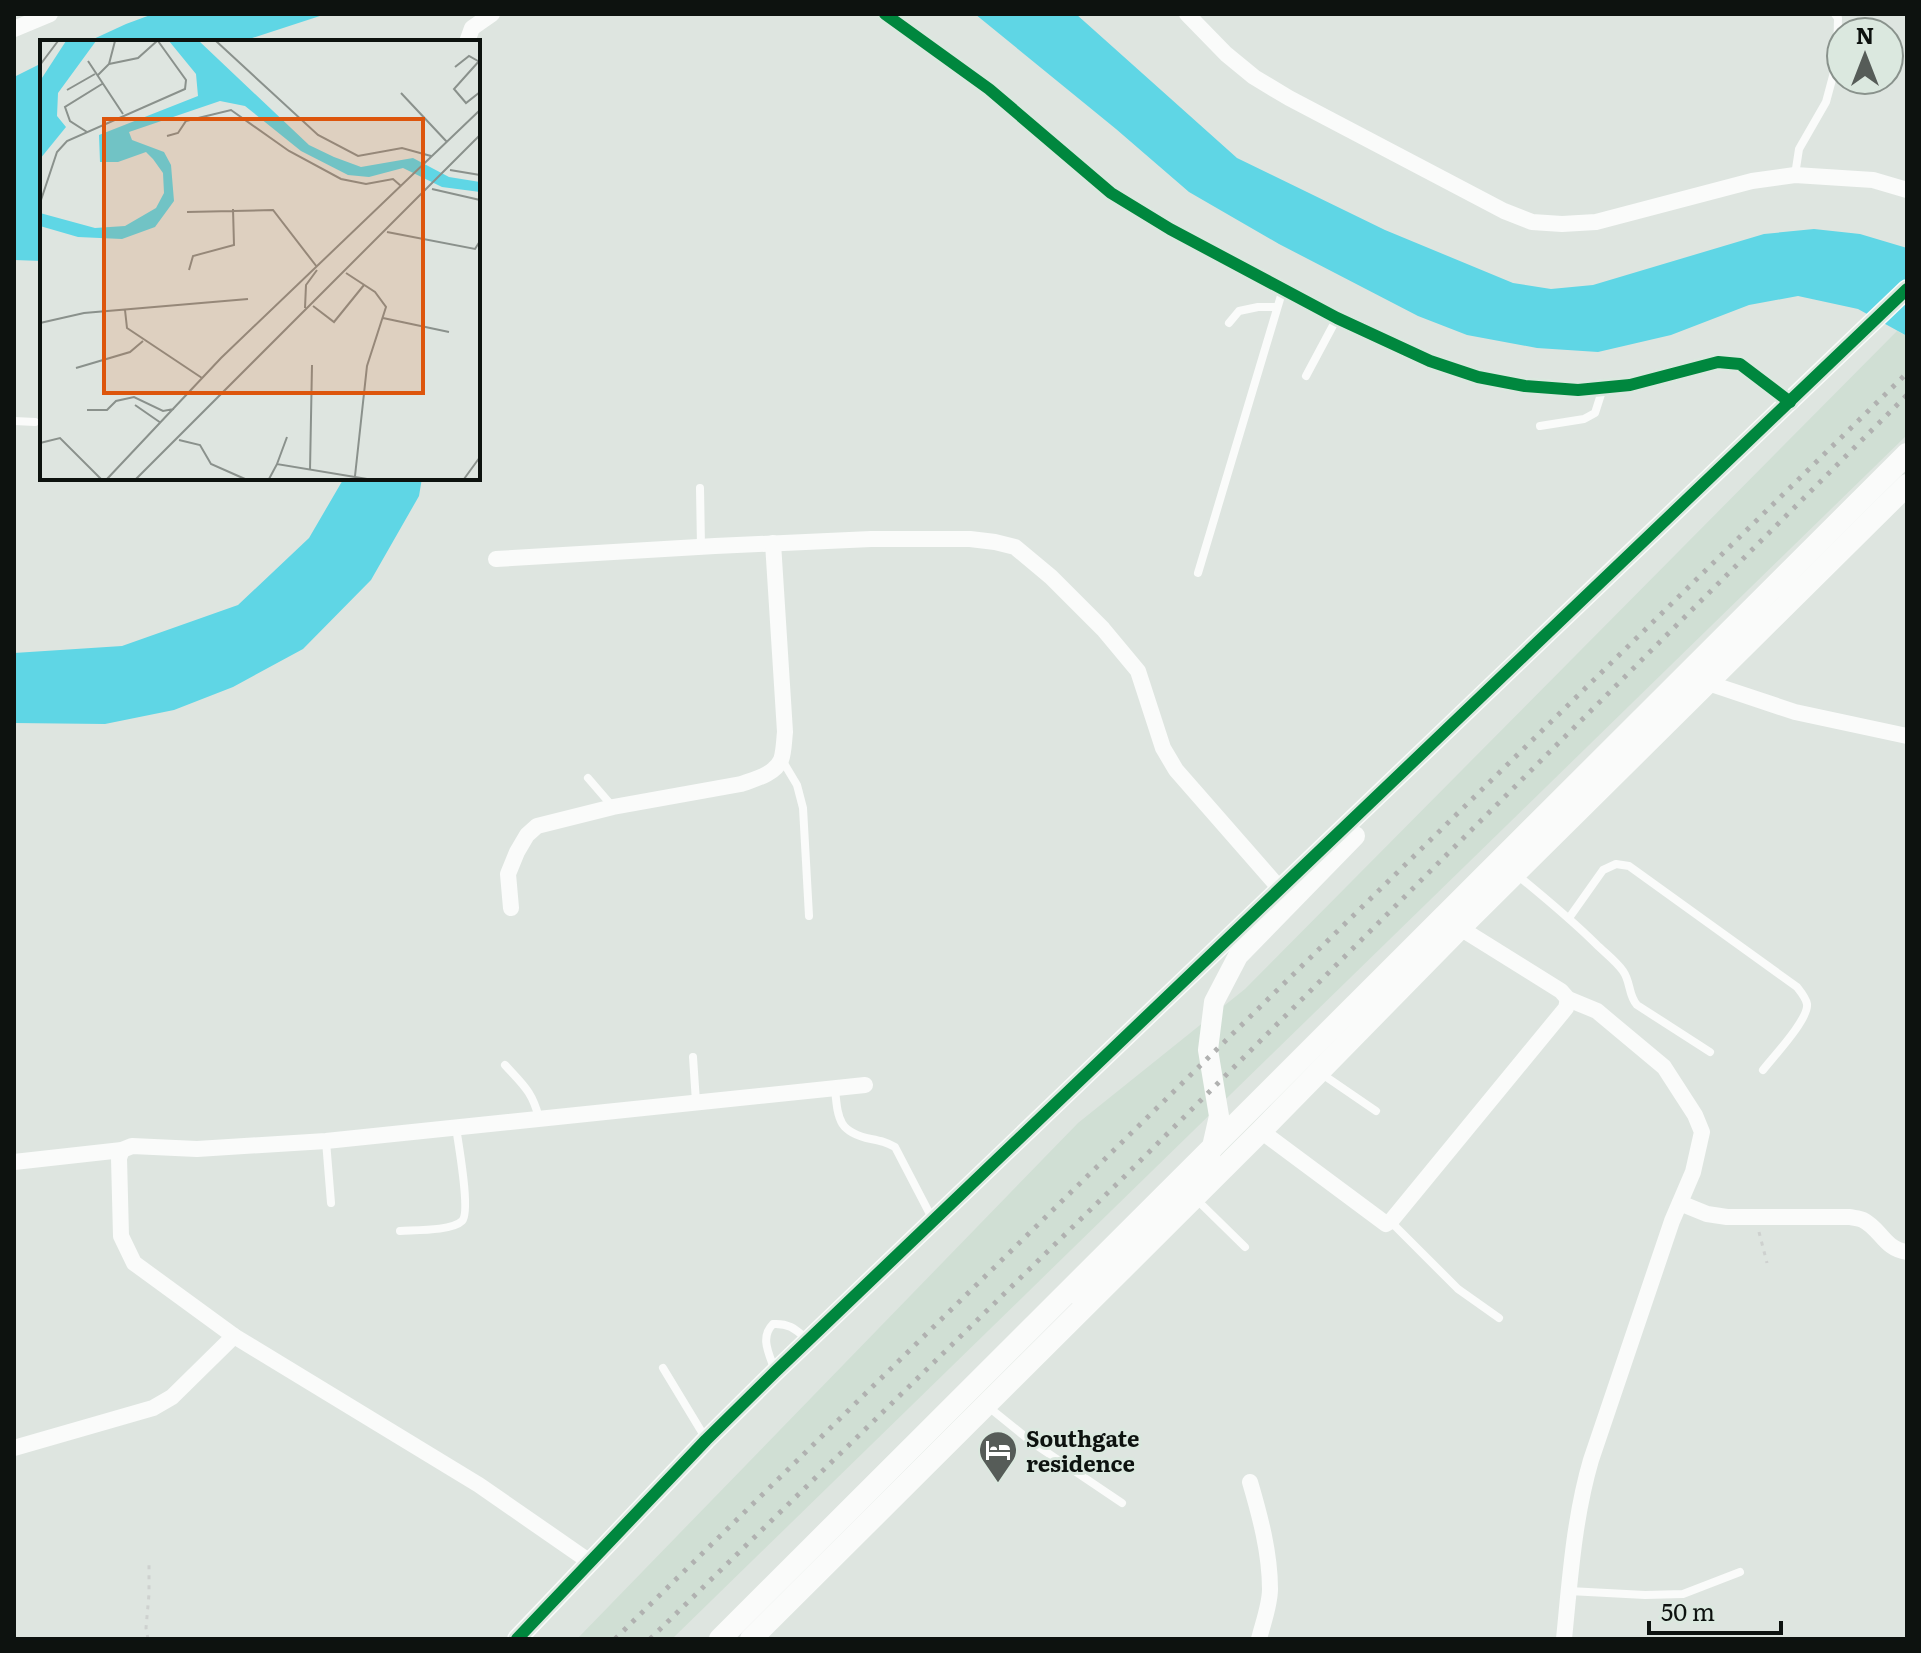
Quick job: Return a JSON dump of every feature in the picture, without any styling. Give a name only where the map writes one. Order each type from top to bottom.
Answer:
[{"type":"main road","points":[[746,1634],[1508,866],[1907,454]]},
{"type":"main road","points":[[746,1634],[986,1405],[1261,1131],[1460,928],[1508,866],[1708,683],[1906,487]]},
{"type":"street","points":[[14,29],[50,14]]},
{"type":"street","points":[[468,40],[472,28],[492,14]]},
{"type":"street","points":[[885,14],[989,89],[1111,193],[1170,229],[1337,318],[1430,361],[1478,377],[1525,386],[1578,390],[1630,385],[1718,362],[1740,364],[1790,402]]},
{"type":"street","points":[[1187,14],[1226,54],[1254,77],[1504,211],[1532,222],[1596,222],[1752,181],[1795,175],[1873,180],[1907,190]]},
{"type":"street","points":[[517,1639],[775,1372],[1907,289]]},
{"type":"street","points":[[746,1634],[1187,1189],[1209,1160],[1219,1116],[1208,1050],[1214,1002],[1238,956],[1655,532]]},
{"type":"street","points":[[496,559],[871,539],[970,539],[1015,547],[1062,587],[1138,671],[1163,748],[1176,770],[1281,890]]},
{"type":"street","points":[[511,908],[508,874],[527,835],[537,826],[613,807],[741,784],[774,769],[782,759],[785,732],[773,543]]},
{"type":"street","points":[[1708,683],[1795,712],[1907,736]]},
{"type":"street","points":[[1460,928],[1561,991],[1568,999],[1597,1011],[1664,1067],[1695,1115],[1702,1132],[1693,1172],[1667,1236],[1582,1491],[1564,1639]]},
{"type":"street","points":[[1261,1131],[1386,1224],[1566,1008],[1568,999]]},
{"type":"street","points":[[14,1162],[122,1150],[132,1146],[197,1149],[326,1141],[865,1085]]},
{"type":"street","points":[[122,1150],[119,1158],[121,1236],[134,1263],[234,1336],[479,1485],[590,1562]]},
{"type":"street","points":[[1680,1203],[1707,1214],[1727,1217],[1850,1217],[1864,1221],[1887,1244],[1907,1252]]},
{"type":"street","points":[[14,1448],[153,1408],[172,1397],[234,1336]]},
{"type":"street","points":[[1250,1482],[1262,1525],[1270,1592],[1259,1639]]},
{"type":"lane","points":[[1795,175],[1799,149],[1826,102],[1837,61],[1838,18],[1835,14]]},
{"type":"lane","points":[[1198,573],[1283,288]]},
{"type":"lane","points":[[1229,323],[1239,311],[1277,307]]},
{"type":"lane","points":[[1306,376],[1337,318]]},
{"type":"lane","points":[[1540,426],[1584,419],[1595,413],[1603,388]]},
{"type":"lane","points":[[14,421],[35,422]]},
{"type":"lane","points":[[700,488],[701,547]]},
{"type":"lane","points":[[782,759],[797,785],[803,808],[809,916]]},
{"type":"lane","points":[[588,778],[613,807]]},
{"type":"lane","points":[[1569,918],[1603,870],[1616,864],[1629,866],[1797,987],[1808,1006],[1805,1017],[1763,1070]]},
{"type":"lane","points":[[1508,866],[1569,918],[1624,973],[1631,998],[1637,1005],[1710,1052]]},
{"type":"lane","points":[[693,1057],[696,1102]]},
{"type":"lane","points":[[505,1065],[529,1090],[539,1118]]},
{"type":"lane","points":[[1318,1072],[1376,1111]]},
{"type":"lane","points":[[835,1088],[837,1116],[844,1129],[895,1147],[934,1222]]},
{"type":"lane","points":[[400,1231],[450,1227],[462,1221],[466,1198],[456,1126]]},
{"type":"lane","points":[[326,1141],[331,1203]]},
{"type":"lane","points":[[1194,1197],[1245,1247]]},
{"type":"lane","points":[[1391,1221],[1458,1289],[1499,1318]]},
{"type":"lane","points":[[775,1372],[765,1337],[773,1324],[784,1323],[808,1341]]},
{"type":"lane","points":[[663,1368],[706,1440]]},
{"type":"lane","points":[[986,1405],[1033,1443],[1122,1503]]},
{"type":"lane","points":[[1569,1591],[1683,1594],[1740,1572]]},
{"type":"path","points":[[1755,1217],[1767,1263]]},
{"type":"path","points":[[148,1639],[149,1562]]},
{"type":"shaded area","points":[[1897,331],[1907,336],[1907,435],[672,1639],[577,1639],[1078,1123],[1245,989]]},
{"type":"water","points":[[153,14],[326,14],[246,40],[91,40]]},
{"type":"water","points":[[975,14],[1076,14],[1237,158],[1385,230],[1513,283],[1551,289],[1593,285],[1764,234],[1814,229],[1860,234],[1907,248],[1907,336],[1858,309],[1798,296],[1749,305],[1671,335],[1598,352],[1537,348],[1467,335],[1418,316],[1279,244],[1189,192]]},
{"type":"water","points":[[40,64],[40,261],[14,260],[14,77]]},
{"type":"water","points":[[343,480],[422,480],[419,496],[371,580],[303,649],[233,687],[174,710],[105,724],[14,723],[14,653],[122,646],[238,605],[309,538]]},
{"type":"railway","points":[[615,1639],[1907,373]]},
{"type":"railway","points":[[650,1639],[1125,1176],[1907,395]]},
{"type":"cycle path","points":[[885,14],[989,89],[1111,193],[1170,229],[1337,318],[1430,361],[1478,377],[1525,386],[1578,390],[1630,385],[1718,362],[1740,364],[1790,402]]},
{"type":"cycle path","points":[[517,1639],[775,1372],[1907,289]]},
{"type":"place","name":"Southgate residence","points":[[998,1484]]}]
